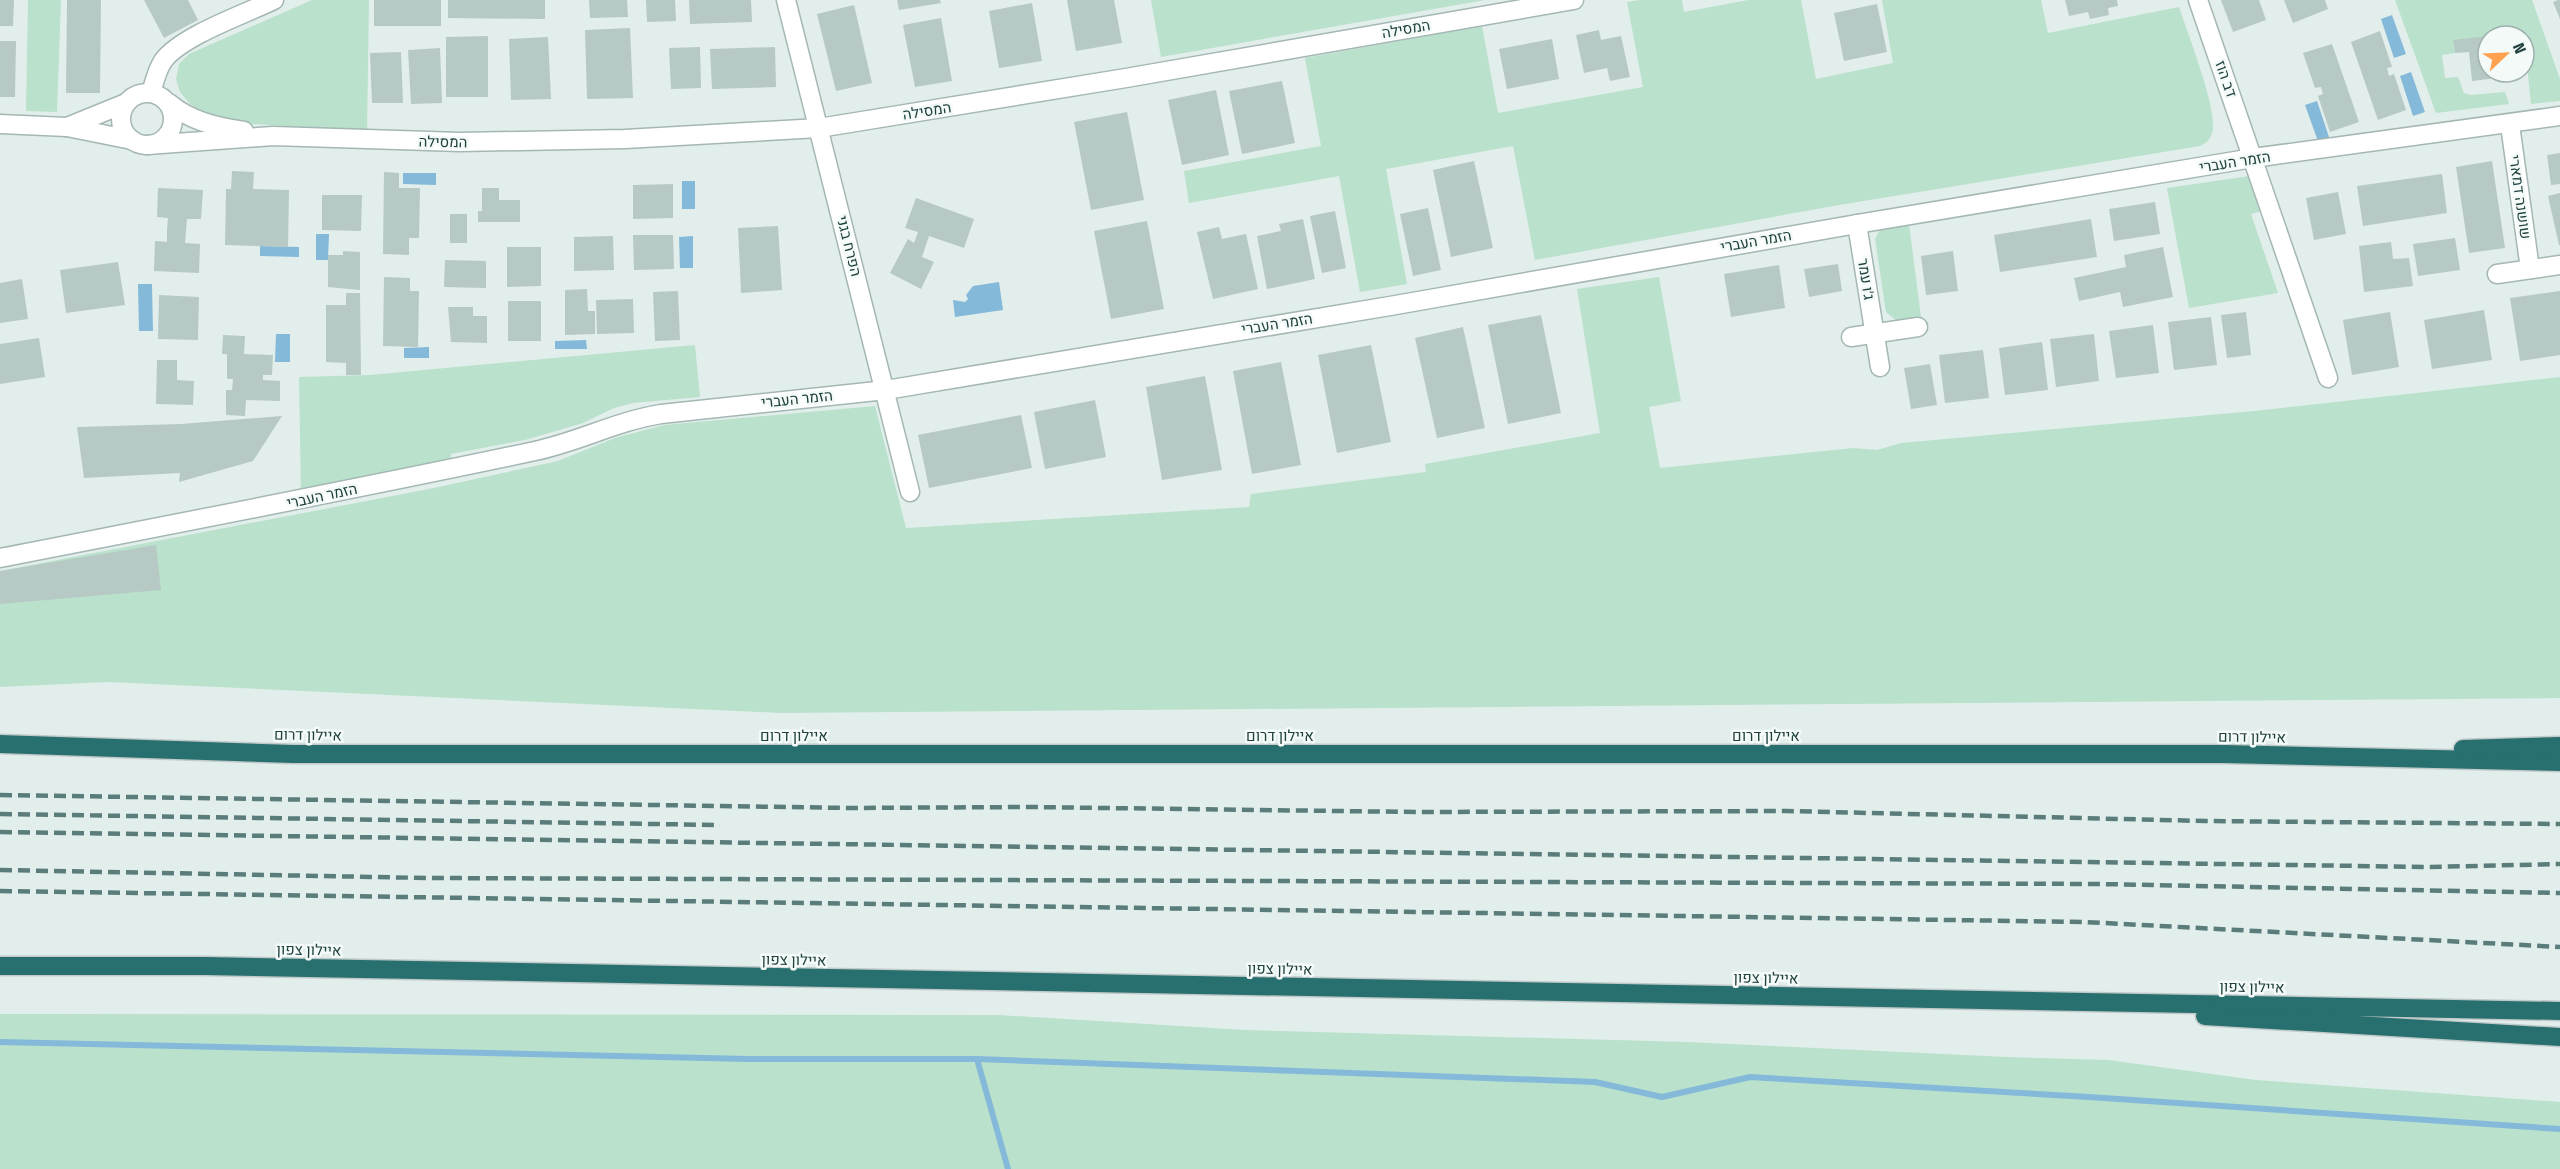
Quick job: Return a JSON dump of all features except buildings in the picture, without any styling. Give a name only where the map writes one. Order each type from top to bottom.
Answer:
[{"type":"highway","name":"איילון דרום","points":[[0,744],[293,754],[2224,754],[2560,762]]},
{"type":"highway","points":[[2224,754],[2560,746]]},
{"type":"highway","name":"איילון צפון","points":[[0,966],[204,966],[2560,1011]]},
{"type":"highway","points":[[1922,999],[2560,1037]]},
{"type":"street","points":[[151,93],[162,62],[173,50],[196,36],[274,0]]},
{"type":"street","name":"הפרח בגני","points":[[786,0],[910,492]]},
{"type":"street","name":"המסילה","points":[[0,124],[67,127],[139,143],[273,136],[495,142],[653,138],[819,128],[1126,78],[1571,0]]},
{"type":"street","name":"דב הוז","points":[[2198,0],[2328,378]]},
{"type":"street","points":[[139,93],[151,93],[163,97],[169,103],[174,118],[169,134],[163,140],[139,143],[122,127],[122,110],[126,103],[139,93]]},
{"type":"street","name":"המסילה","points":[[67,127],[126,103]]},
{"type":"street","name":"המסילה","points":[[169,103],[196,120],[273,136]]},
{"type":"street","name":"הזמר העברי","points":[[0,558],[304,500],[558,446],[635,418],[683,410],[886,390],[1390,306],[1857,224],[2253,159],[2510,125],[2560,116]]},
{"type":"street","name":"שושנה דמארי","points":[[2510,125],[2530,269]]},
{"type":"street","name":"ג׳ו עמר","points":[[1857,224],[1880,367]]},
{"type":"street","points":[[2497,274],[2560,265]]},
{"type":"street","points":[[1851,337],[1918,327]]},
{"type":"green space","points":[[28,0],[61,0],[57,112],[26,111]]},
{"type":"green space","points":[[312,0],[369,0],[367,131],[253,124],[210,118],[190,104],[180,92],[176,79],[179,64],[189,54]]},
{"type":"green space","points":[[1151,0],[1485,0],[1161,57]]},
{"type":"green space","points":[[1682,0],[1684,12],[1748,0],[1801,0],[1816,79],[1893,63],[1882,0],[2041,0],[2048,33],[2179,7],[2207,90],[2213,123],[2212,133],[2208,141],[2200,146],[1839,205],[1535,260],[1513,146],[1386,169],[1407,284],[1360,292],[1339,176],[1189,203],[1184,171],[1321,146],[1305,58],[1482,26],[1498,113],[1643,87],[1627,2]]},
{"type":"green space","points":[[2395,0],[2532,0],[2560,79],[2560,101],[2531,104],[2529,84],[2536,84],[2536,24],[2476,24],[2476,38],[2453,41],[2455,53],[2442,55],[2445,78],[2458,77],[2464,93],[2471,95],[2505,92],[2509,104],[2436,113]]},
{"type":"green space","points":[[2250,176],[2265,210],[2251,214],[2278,293],[2189,308],[2167,188]]},
{"type":"green space","points":[[1909,224],[1921,317],[1897,321],[1886,312],[1875,239],[1881,228]]},
{"type":"green space","points":[[1659,277],[1681,401],[1649,407],[1660,468],[1853,448],[1877,450],[1901,443],[2254,411],[2560,377],[2560,698],[781,713],[108,682],[0,687],[0,571],[429,489],[558,461],[615,438],[664,425],[875,406],[906,528],[1249,507],[1251,494],[1426,472],[1425,464],[1600,433],[1577,289]]},
{"type":"green space","points":[[695,345],[700,397],[633,403],[614,408],[583,423],[525,440],[451,454],[451,465],[301,495],[299,377],[370,375]]},
{"type":"green space","points":[[0,1014],[998,1015],[1245,1030],[1687,1042],[2108,1060],[2256,1080],[2560,1102],[2560,1169],[0,1169]]},
{"type":"water","points":[[2392,15],[2406,54],[2394,58],[2381,19]]},
{"type":"water","points":[[2411,72],[2425,112],[2413,116],[2400,76]]},
{"type":"water","points":[[2317,101],[2330,140],[2319,144],[2305,105]]},
{"type":"water","points":[[403,173],[436,173],[436,185],[403,184]]},
{"type":"water","points":[[682,181],[695,181],[695,209],[682,209]]},
{"type":"water","points":[[316,234],[329,234],[328,260],[316,260]]},
{"type":"water","points":[[693,236],[693,268],[680,268],[679,237]]},
{"type":"water","points":[[260,246],[299,247],[299,257],[260,256]]},
{"type":"water","points":[[999,282],[1003,310],[955,317],[953,300],[965,302],[968,299],[966,295],[973,286]]},
{"type":"water","points":[[138,284],[152,284],[153,331],[139,331]]},
{"type":"water","points":[[276,334],[290,334],[290,362],[275,362]]},
{"type":"water","points":[[586,340],[587,349],[555,349],[555,341]]},
{"type":"water","points":[[429,347],[429,358],[404,358],[404,348]]},
{"type":"waterway","points":[[0,1042],[749,1059],[977,1059],[1595,1082],[1662,1097],[1750,1077],[2560,1129]]},
{"type":"waterway","points":[[977,1059],[1008,1169]]},
{"type":"railway","points":[[0,795],[851,808],[1029,807],[1415,812],[1787,811],[2205,821],[2560,824]]},
{"type":"railway","points":[[0,814],[720,825]]},
{"type":"railway","points":[[0,832],[2430,867],[2560,864]]},
{"type":"railway","points":[[0,870],[428,878],[2099,884],[2560,893]]},
{"type":"railway","points":[[0,891],[2085,922],[2560,947]]}]
